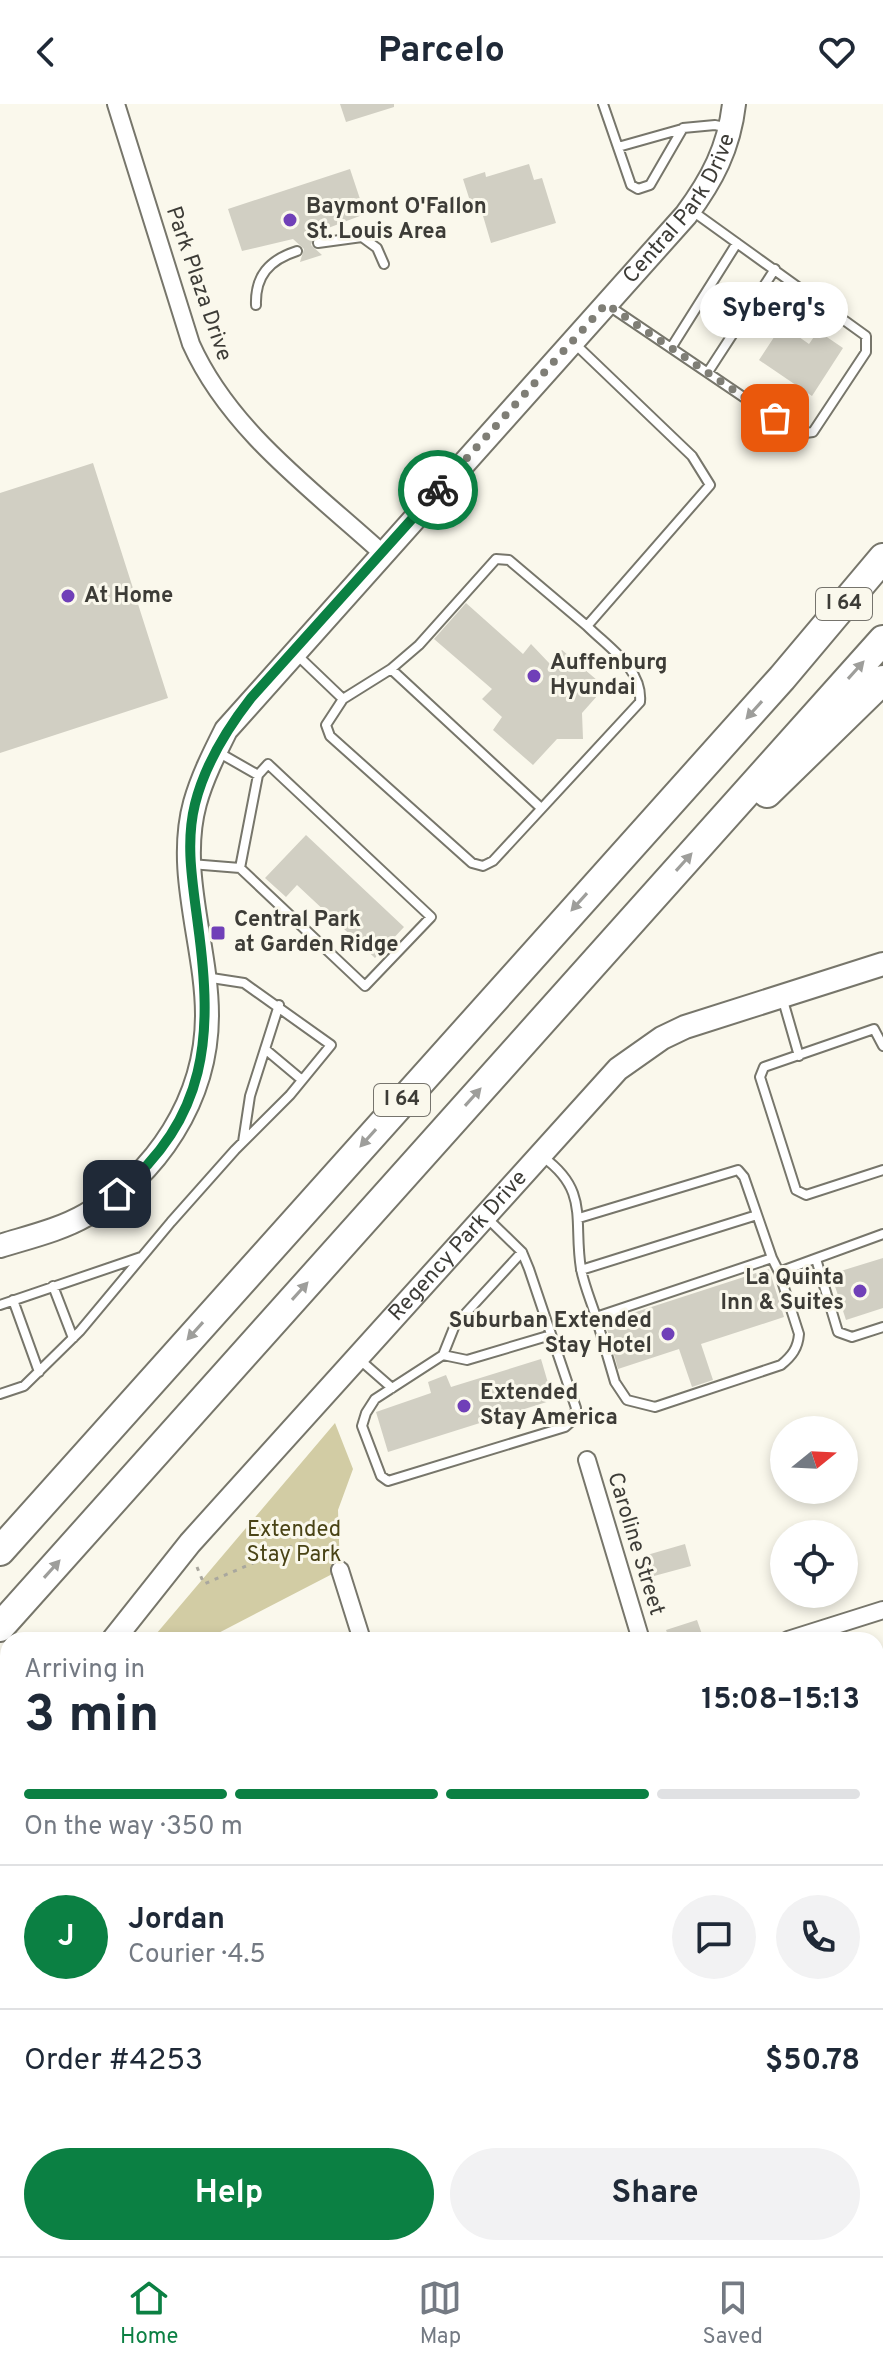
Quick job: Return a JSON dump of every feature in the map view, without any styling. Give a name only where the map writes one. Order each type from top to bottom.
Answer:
[{"type":"highway","name":"I 64","points":[[0,1551],[782,678],[883,558]]},
{"type":"highway","name":"I 64","points":[[0,1627],[883,640]]},
{"type":"highway","points":[[711,832],[773,789],[883,680]]},
{"type":"street","name":"Park Plaza Drive","points":[[116,104],[191,344],[204,375],[239,421],[382,553]]},
{"type":"street","name":"Central Park Drive","points":[[0,1246],[84,1216],[143,1173],[165,1147],[184,1113],[203,1049],[207,1017],[191,864],[195,805],[226,730],[690,210],[709,184],[731,128],[734,104]]},
{"type":"street","name":"Regency Park Drive","points":[[119,1632],[190,1543],[593,1092],[650,1045],[685,1027],[883,964]]},
{"type":"street","name":"Caroline Street","points":[[587,1460],[639,1632]]},
{"type":"street","points":[[340,1570],[359,1632]]},
{"type":"street","points":[[813,1632],[883,1610]]},
{"type":"lane","points":[[603,104],[631,185],[645,189],[683,128]]},
{"type":"lane","points":[[618,147],[683,128],[715,125],[731,128]]},
{"type":"lane","points":[[606,304],[798,434],[813,432],[866,352],[866,336],[690,210]]},
{"type":"lane","points":[[318,243],[362,237],[377,248],[384,264]]},
{"type":"lane","points":[[671,348],[737,243]]},
{"type":"lane","points":[[256,305],[261,276],[279,257],[297,251]]},
{"type":"lane","points":[[708,372],[775,269]]},
{"type":"lane","points":[[572,341],[692,456],[710,485],[587,626]]},
{"type":"lane","points":[[496,559],[509,560],[587,626],[634,673],[642,687],[640,702],[493,861],[483,866],[472,863],[330,736],[326,725],[343,699],[391,669],[419,645],[496,559]]},
{"type":"lane","points":[[293,652],[343,699]]},
{"type":"lane","points":[[391,669],[541,808]]},
{"type":"lane","points":[[216,751],[258,775]]},
{"type":"lane","points":[[191,864],[240,868],[365,986],[431,917],[268,764],[258,775],[240,868]]},
{"type":"lane","points":[[0,1394],[24,1386],[73,1338],[331,1045],[244,983],[204,977]]},
{"type":"lane","points":[[781,996],[799,1056]]},
{"type":"lane","points":[[243,1142],[250,1096],[279,1005]]},
{"type":"lane","points":[[883,1046],[874,1029],[764,1067],[760,1077],[796,1190],[806,1195],[883,1170]]},
{"type":"lane","points":[[265,1049],[302,1080]]},
{"type":"lane","points":[[538,1154],[571,1184],[579,1218],[581,1270],[615,1382],[627,1400],[655,1407],[781,1365],[790,1358],[798,1345],[799,1334],[744,1177],[738,1170],[579,1218]]},
{"type":"lane","points":[[484,1214],[522,1252],[576,1408],[573,1420],[565,1427],[388,1481],[381,1476],[362,1426],[375,1399],[443,1355],[455,1325],[522,1252]]},
{"type":"lane","points":[[581,1270],[757,1215]]},
{"type":"lane","points":[[779,1272],[883,1234]]},
{"type":"lane","points":[[0,1305],[142,1257]]},
{"type":"lane","points":[[596,1317],[772,1258]]},
{"type":"lane","points":[[816,1259],[838,1332],[852,1337],[883,1327]]},
{"type":"lane","points":[[53,1286],[73,1338]]},
{"type":"lane","points":[[13,1300],[39,1372]]},
{"type":"lane","points":[[443,1355],[467,1360],[551,1335]]},
{"type":"lane","points":[[357,1357],[392,1388]]},
{"type":"path","points":[[197,1567],[204,1584],[307,1540]]},
{"type":"green space","name":"Extended Stay Park","points":[[335,1423],[353,1469],[338,1510],[340,1570],[220,1632],[158,1632]]},
{"type":"building","points":[[340,104],[394,104],[394,107],[346,122]]},
{"type":"building","points":[[529,164],[534,180],[542,178],[556,223],[491,243],[478,199],[470,201],[463,179],[485,172],[486,177]]},
{"type":"building","name":"Baymont O'Fallon St. Louis Area","points":[[350,169],[365,214],[315,233],[311,245],[322,255],[300,262],[304,249],[293,239],[242,251],[228,209]]},
{"type":"building","points":[[782,325],[809,344],[818,331],[843,348],[812,396],[759,360]]},
{"type":"building","name":"At Home","points":[[93,463],[168,698],[0,753],[0,493]]},
{"type":"building","name":"Auffenburg Hyundai","points":[[466,603],[523,654],[531,644],[550,664],[562,650],[605,687],[582,713],[583,739],[557,739],[533,765],[493,730],[502,717],[482,699],[492,689],[434,639]]},
{"type":"building","points":[[306,835],[404,927],[375,958],[297,885],[286,897],[265,878]]},
{"type":"building","name":"La Quinta Inn & Suites","points":[[883,1258],[883,1308],[846,1320],[831,1274]]},
{"type":"building","name":"Suburban Extended Stay Hotel","points":[[769,1269],[784,1317],[701,1344],[713,1380],[692,1387],[679,1349],[618,1369],[605,1322]]},
{"type":"building","name":"Extended Stay America","points":[[541,1359],[553,1400],[388,1452],[376,1412],[431,1393],[428,1382],[446,1375],[451,1387]]},
{"type":"building","points":[[685,1544],[691,1566],[654,1576],[647,1555]]},
{"type":"building","points":[[697,1620],[701,1632],[667,1632]]},
{"type":"way so far","points":[[438,490],[606,304],[775,418]]},
{"type":"place","name":"Baymont O'Fallon St. Louis Area","points":[[290,220]]},
{"type":"place","name":"Syberg's","points":[[775,418]]},
{"type":"place","name":"At Home","points":[[68,596]]},
{"type":"place","name":"Auffenburg Hyundai","points":[[534,676]]},
{"type":"place","name":"Central Park at Garden Ridge","points":[[218,933]]},
{"type":"place","name":"La Quinta Inn & Suites","points":[[860,1291]]},
{"type":"place","name":"Suburban Extended Stay Hotel","points":[[668,1334]]},
{"type":"place","name":"Extended Stay America","points":[[464,1406]]},
{"type":"route","points":[[117,1194],[143,1173],[165,1147],[184,1113],[203,1049],[207,1017],[191,882],[190,840],[195,805],[209,765],[226,730],[251,698],[438,490]]}]
